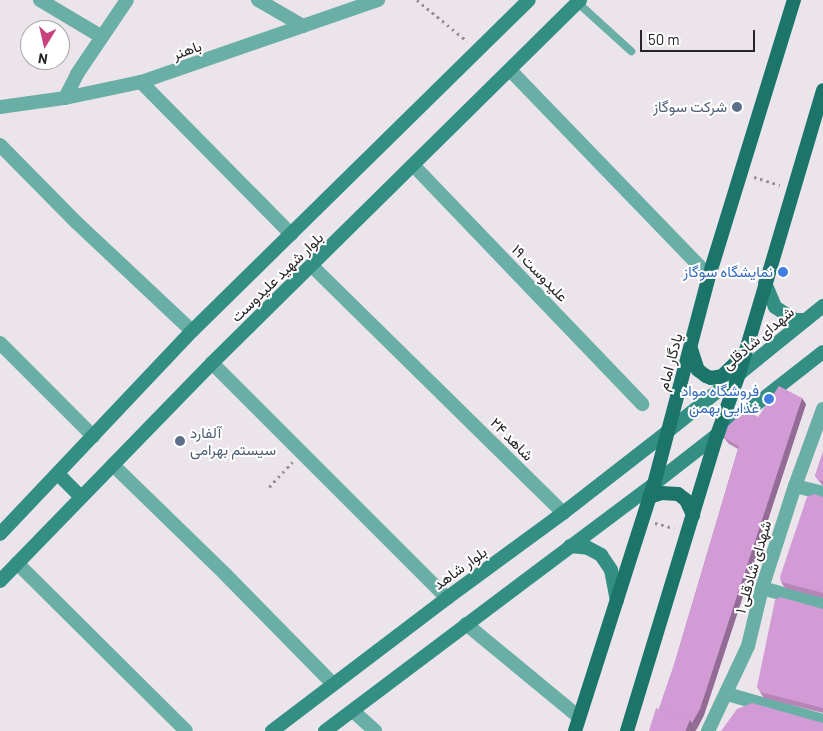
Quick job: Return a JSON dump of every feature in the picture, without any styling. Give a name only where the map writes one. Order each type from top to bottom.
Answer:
[{"type":"main road","name":"بلوار شهید علیدوست","points":[[0,534],[192,332],[529,0]]},
{"type":"main road","name":"یادگار امام","points":[[575,731],[651,490],[709,276],[794,0]]},
{"type":"main road","name":"بلوار شهید علیدوست","points":[[0,581],[212,363],[579,2]]},
{"type":"main road","points":[[627,731],[717,435],[739,374],[823,90]]},
{"type":"main road","points":[[766,283],[774,307],[795,320],[804,320]]},
{"type":"main road","name":"شهدای شادقلی","points":[[667,432],[823,306]]},
{"type":"main road","points":[[691,346],[692,359],[698,370],[712,378],[722,376],[745,354]]},
{"type":"main road","points":[[325,731],[570,546],[651,490],[717,435],[823,352]]},
{"type":"main road","name":"بلوار شاهد","points":[[272,731],[447,598],[563,513],[667,432]]},
{"type":"main road","points":[[58,474],[81,498]]},
{"type":"main road","points":[[651,490],[678,494],[686,500],[693,514]]},
{"type":"main road","points":[[570,546],[588,548],[601,555],[611,570],[616,600]]},
{"type":"street","points":[[40,0],[102,37]]},
{"type":"street","points":[[66,98],[77,74],[127,0]]},
{"type":"street","points":[[258,0],[303,26]]},
{"type":"street","name":"باهنر","points":[[0,107],[66,98],[141,82],[378,0]]},
{"type":"street","points":[[510,70],[709,276]]},
{"type":"street","points":[[141,82],[291,234]]},
{"type":"street","points":[[0,145],[76,222],[192,332]]},
{"type":"street","name":"علیدوست ۱۹","points":[[414,166],[642,404]]},
{"type":"street","name":"شاهد ۲۴","points":[[312,266],[563,513]]},
{"type":"street","points":[[0,343],[93,436]]},
{"type":"street","points":[[212,363],[447,598]]},
{"type":"street","name":"شهدای شادقلی ۱","points":[[708,731],[748,646],[762,588],[795,486],[823,409]]},
{"type":"street","points":[[113,465],[225,574],[333,684]]},
{"type":"street","points":[[795,486],[823,494]]},
{"type":"street","points":[[18,563],[186,731]]},
{"type":"street","points":[[762,588],[823,605]]},
{"type":"street","points":[[466,624],[579,717]]},
{"type":"street","points":[[726,694],[823,721]]},
{"type":"street","points":[[353,711],[375,731]]},
{"type":"lane","points":[[579,2],[631,52]]},
{"type":"path","points":[[417,0],[478,50]]},
{"type":"path","points":[[741,173],[793,189]]},
{"type":"path","points":[[269,487],[302,452]]},
{"type":"path","points":[[642,519],[687,532]]},
{"type":"building","points":[[779,386],[802,398],[700,709],[692,723],[690,720],[659,709],[674,665],[739,446],[724,438],[728,426],[745,410],[758,417]]},
{"type":"building","points":[[823,452],[823,481],[818,480],[815,476]]},
{"type":"building","points":[[814,494],[823,497],[823,593],[781,582],[780,577],[807,497]]},
{"type":"building","points":[[780,597],[823,609],[823,708],[760,692],[757,687],[775,600]]},
{"type":"building","points":[[752,703],[823,723],[823,731],[721,731],[737,709]]},
{"type":"building","points":[[656,708],[690,720],[685,731],[649,731]]},
{"type":"place","name":"شرکت سوگاز","points":[[737,107]]},
{"type":"place","name":"نمایشگاه سوگاز","points":[[783,272]]},
{"type":"place","name":"فروشگاه مواد غذایی بهمن","points":[[769,399]]},
{"type":"place","name":"آلفارد سیستم بهرامی","points":[[180,441]]}]
